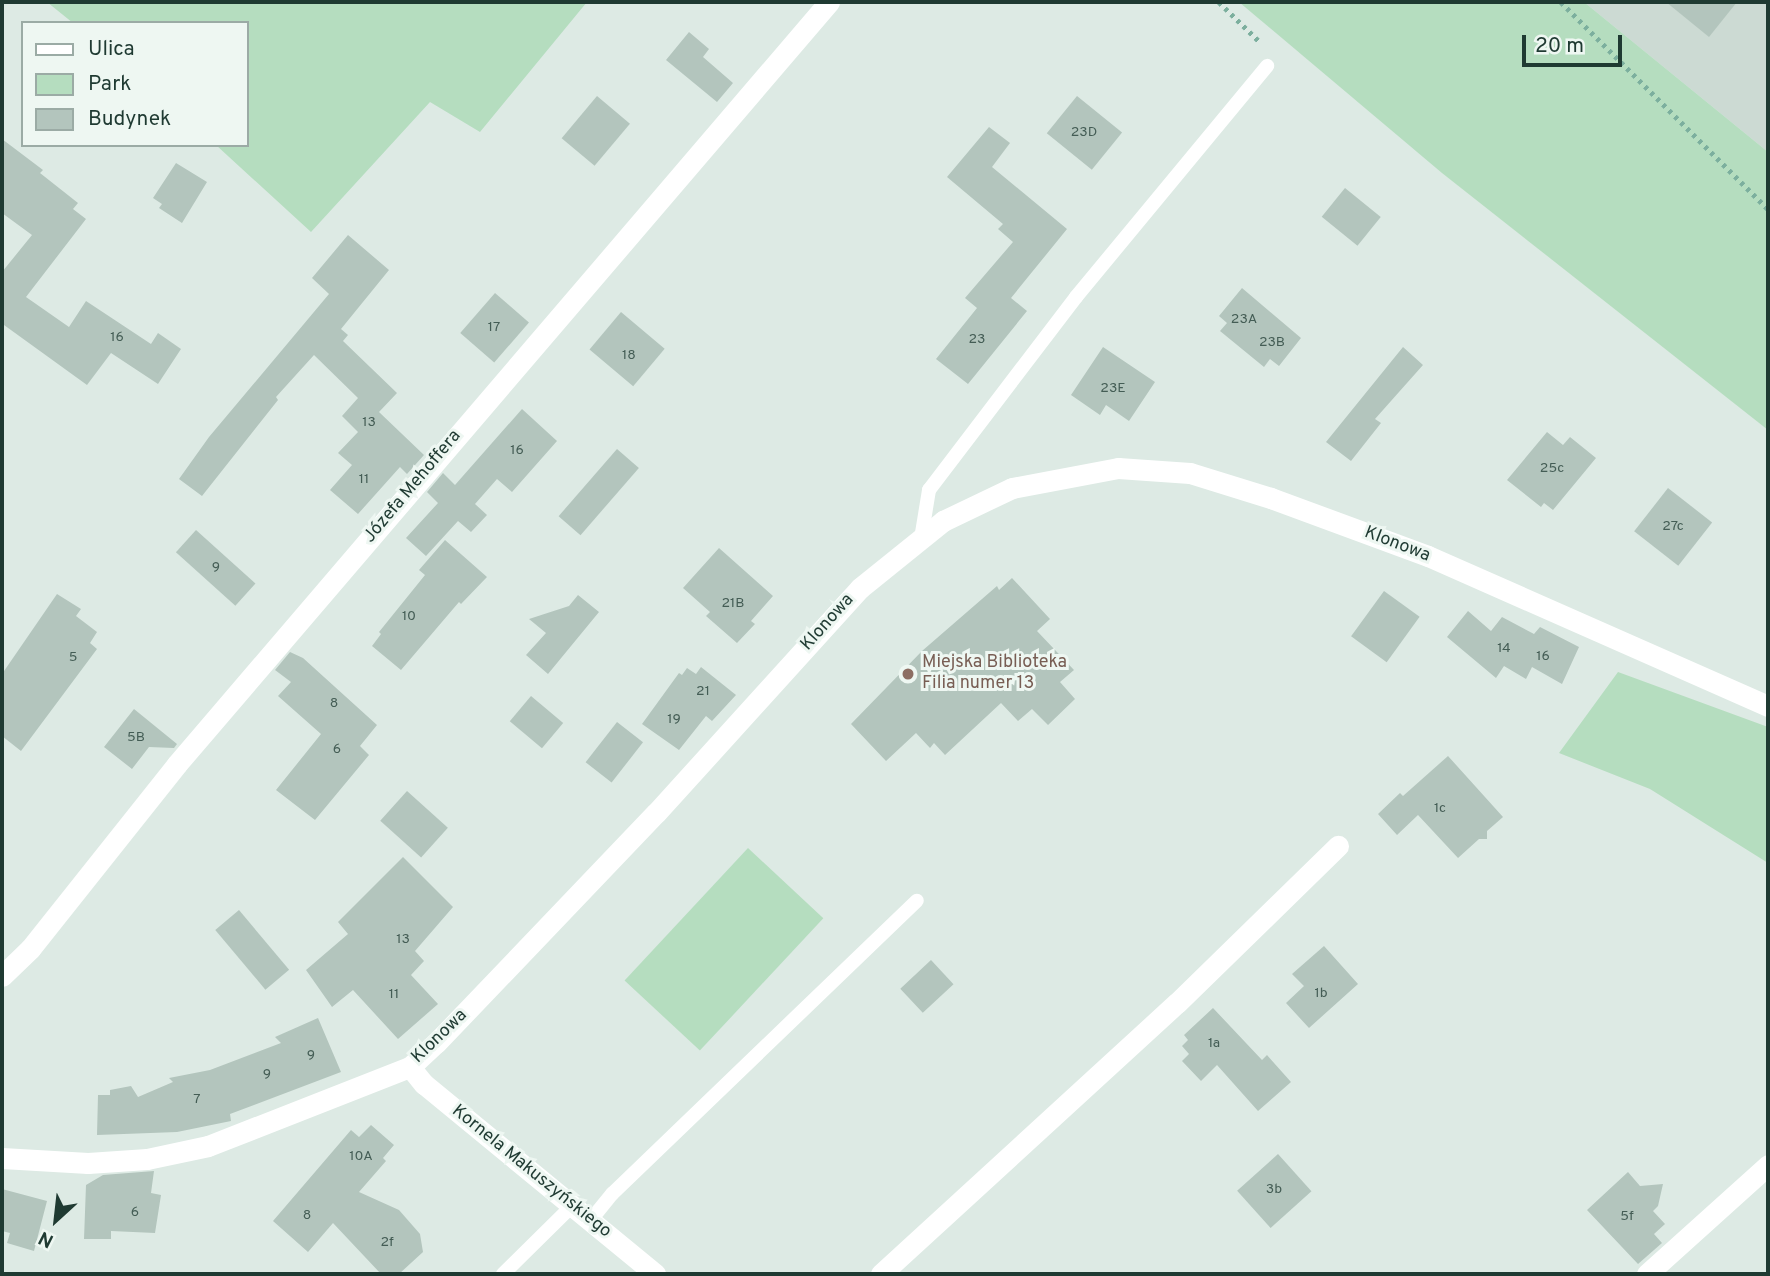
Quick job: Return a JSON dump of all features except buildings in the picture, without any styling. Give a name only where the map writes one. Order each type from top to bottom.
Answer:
[{"type":"street","name":"Józefa Mehoffera","points":[[2,976],[30,949],[177,764],[830,2]]},
{"type":"street","name":"Klonowa","points":[[2,1158],[88,1163],[147,1159],[208,1146],[410,1067],[436,1044],[656,813],[860,588],[943,521],[1012,488],[1118,468],[1190,473],[1271,498],[1428,556],[1768,706]]},
{"type":"street","points":[[881,1274],[1177,1003],[1338,846]]},
{"type":"street","name":"Kornela Makuszyńskiego","points":[[410,1067],[424,1084],[655,1274]]},
{"type":"street","points":[[1647,1274],[1768,1165]]},
{"type":"lane","points":[[921,539],[929,490],[1076,298],[1268,66]]},
{"type":"lane","points":[[590,1221],[612,1194],[917,901]]},
{"type":"lane","points":[[503,1274],[572,1207]]},
{"type":"path","points":[[1219,2],[1268,50],[1268,66]]},
{"type":"path","points":[[1560,2],[1768,209]]},
{"type":"shaded area","points":[[1584,2],[1768,2],[1768,152]]},
{"type":"green space","points":[[47,2],[587,2],[480,132],[430,102],[311,232],[218,147],[248,147],[248,21],[71,21]]},
{"type":"green space","points":[[1239,2],[1584,2],[1768,152],[1768,430],[1442,173]]},
{"type":"green space","points":[[1618,672],[1768,727],[1768,863],[1650,789],[1559,753]]},
{"type":"green space","points":[[748,848],[823,918],[700,1051],[625,980]]},
{"type":"place","name":"Miejska Biblioteka Filia numer 13","points":[[908,674]]}]
